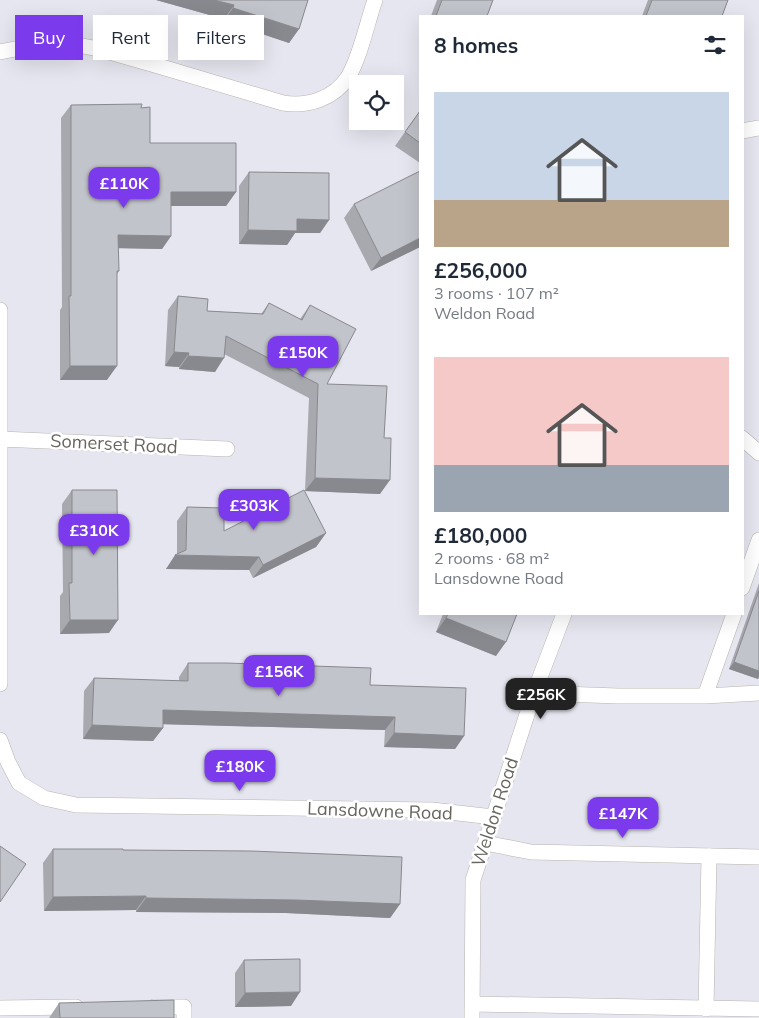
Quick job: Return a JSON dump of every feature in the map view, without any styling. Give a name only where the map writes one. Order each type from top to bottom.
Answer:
[{"type":"street","points":[[0,52],[46,43],[72,44],[155,64],[283,102],[304,104],[316,102],[324,98],[336,90],[348,77],[375,0]]},
{"type":"street","points":[[744,132],[759,128]]},
{"type":"street","points":[[0,310],[0,684]]},
{"type":"street","name":"Somerset Road","points":[[1,439],[227,449]]},
{"type":"street","points":[[744,440],[759,453]]},
{"type":"street","points":[[744,582],[759,540]]},
{"type":"street","name":"Weldon Road","points":[[472,1011],[473,880],[534,693],[564,615]]},
{"type":"street","points":[[705,696],[734,615]]},
{"type":"street","points":[[534,693],[618,696],[759,694]]},
{"type":"street","name":"Lansdowne Road","points":[[0,740],[8,762],[19,783],[44,798],[76,805],[432,810],[493,817]]},
{"type":"street","points":[[485,843],[531,852],[759,857]]},
{"type":"street","points":[[709,856],[716,1012]]},
{"type":"street","points":[[0,1008],[87,1007]]},
{"type":"street","points":[[136,1007],[184,1007],[184,1018]]},
{"type":"street","points":[[472,1011],[716,1012],[759,1010]]},
{"type":"building","points":[[214,0],[308,0],[299,29],[264,18],[264,15],[255,15],[233,8],[234,5]]},
{"type":"building","points":[[442,0],[493,0],[487,15],[436,15]]},
{"type":"building","points":[[652,0],[728,0],[722,15],[646,15]]},
{"type":"building","points":[[142,104],[141,108],[150,107],[150,143],[236,143],[236,192],[171,192],[171,236],[118,235],[117,366],[70,366],[71,105]]},
{"type":"building","points":[[419,112],[419,142],[405,132]]},
{"type":"building","points":[[249,172],[329,173],[329,220],[297,219],[297,231],[248,230]]},
{"type":"building","points":[[419,172],[419,239],[381,258],[354,204]]},
{"type":"building","points":[[178,296],[208,299],[207,311],[263,314],[269,303],[302,320],[310,305],[356,329],[327,384],[387,386],[384,438],[391,438],[390,480],[315,478],[318,384],[226,336],[224,358],[188,356],[189,353],[174,352]]},
{"type":"building","points":[[72,490],[117,490],[118,620],[70,620],[69,583],[72,583]]},
{"type":"building","points":[[304,490],[326,533],[263,565],[259,557],[175,555],[186,550],[187,507],[224,508],[224,531]]},
{"type":"building","points":[[759,591],[759,671],[734,662]]},
{"type":"building","points":[[448,615],[517,615],[506,642],[446,618]]},
{"type":"building","points":[[188,663],[371,668],[370,685],[466,688],[464,736],[394,733],[395,717],[163,710],[163,728],[92,725],[94,678],[188,681]]},
{"type":"building","points":[[0,846],[26,864],[0,902]]},
{"type":"building","points":[[53,849],[251,851],[402,857],[400,904],[296,900],[146,898],[146,896],[53,897]]},
{"type":"building","points":[[300,959],[300,992],[245,993],[244,960]]},
{"type":"building","points":[[174,1000],[174,1018],[60,1018],[59,1003]]}]
